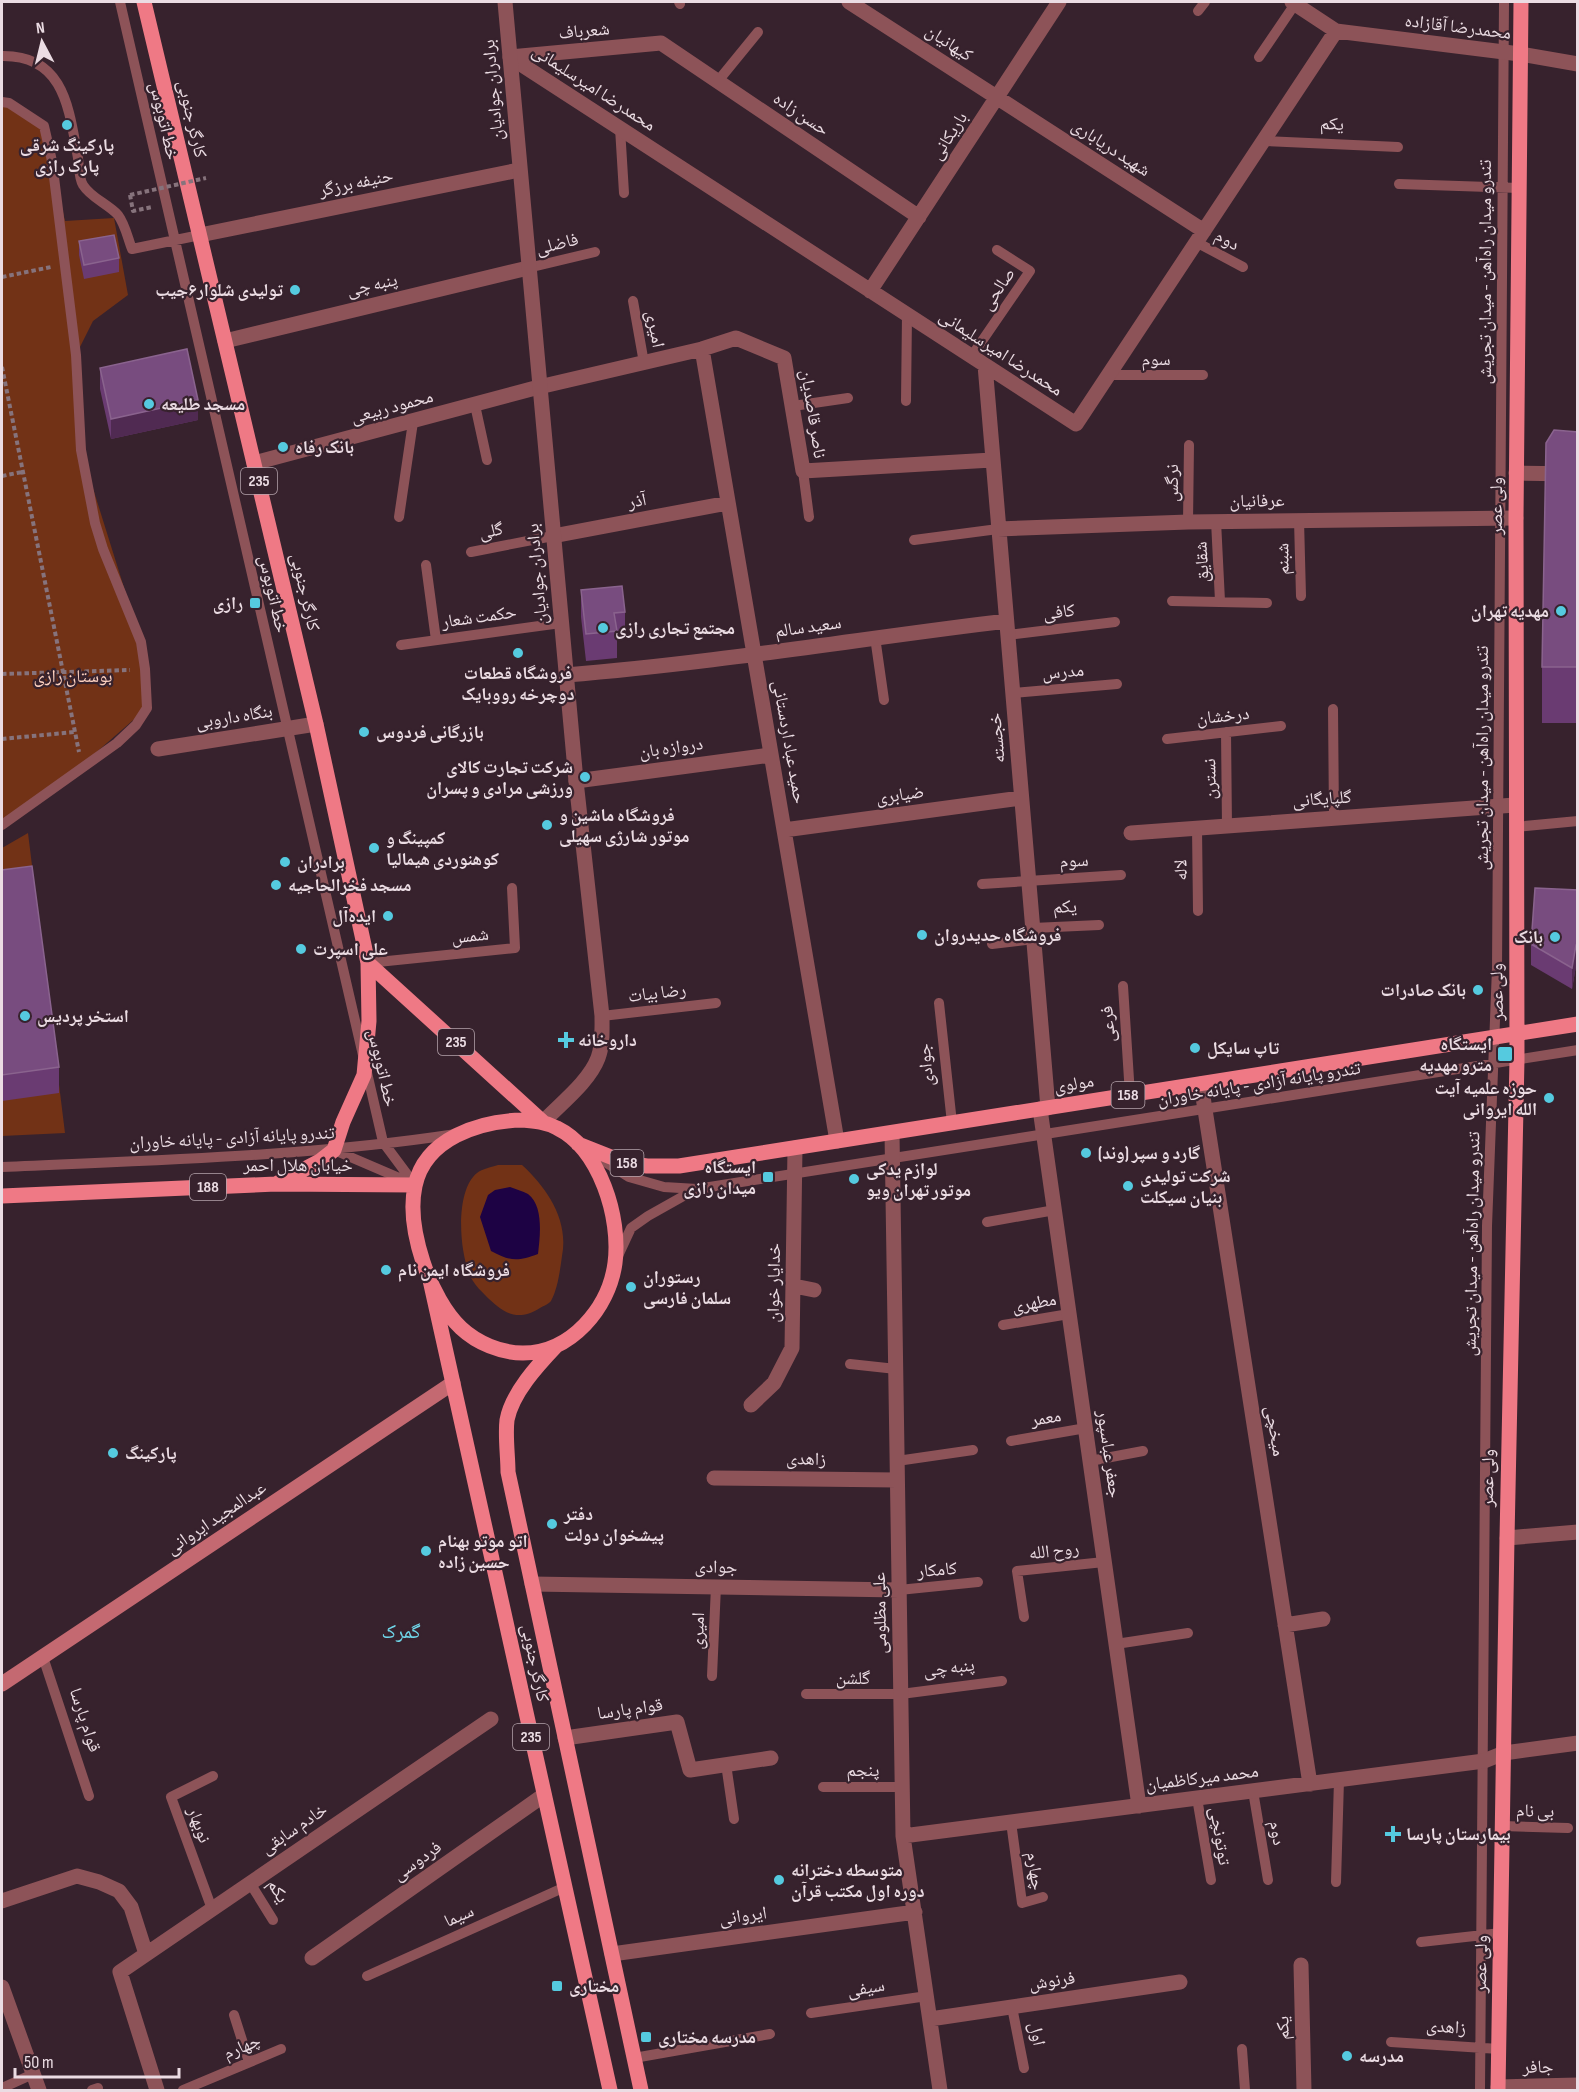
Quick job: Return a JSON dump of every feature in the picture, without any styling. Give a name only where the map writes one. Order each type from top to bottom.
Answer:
[{"type":"main road","name":"کارگر جنوبی","points":[[144,2],[316,724],[368,963],[369,1021],[364,1075],[343,1122],[334,1150]]},
{"type":"main road","name":"ولی عصر","points":[[1498,2089],[1518,1059],[1508,518],[1516,472],[1521,2]]},
{"type":"main road","name":"235","points":[[368,963],[543,1122]]},
{"type":"main road","name":"مولوی","points":[[578,1144],[626,1162],[646,1166],[679,1166],[1578,1024]]},
{"type":"main road","points":[[502,1121],[543,1122],[560,1129],[578,1144],[598,1169],[610,1203],[615,1262],[609,1287],[586,1325],[556,1346],[523,1353],[493,1348],[460,1328],[430,1280],[420,1255],[413,1207],[415,1185],[423,1166],[447,1140],[463,1132],[502,1121]]},
{"type":"main road","points":[[276,1184],[320,1161],[334,1150]]},
{"type":"main road","name":"خیابان هلال احمر","points":[[2,1196],[276,1184],[415,1185]]},
{"type":"main road","name":"کارگر جنوبی","points":[[430,1280],[609,2091]]},
{"type":"main road","name":"کارگر جنوبی","points":[[556,1346],[532,1371],[507,1419],[508,1472],[641,2091]]},
{"type":"main road","name":"عبدالمجید ایروانی","points":[[2,1684],[453,1383]]},
{"type":"street","name":"برادران جوادیان","points":[[505,2],[576,781],[602,1016],[598,1059],[588,1076],[543,1122]]},
{"type":"street","name":"کیهانیان","points":[[849,2],[997,97]]},
{"type":"street","name":"باریکانی","points":[[870,291],[1059,2]]},
{"type":"street","name":"محمدرضا آقازاده","points":[[1293,3],[1336,31],[1520,54],[1578,64]]},
{"type":"street","name":"محمدرضا امیرسلیمانی","points":[[510,57],[1076,424],[1336,31]]},
{"type":"street","name":"شعرباف","points":[[510,57],[661,43]]},
{"type":"street","name":"حسن زاده","points":[[661,43],[919,217]]},
{"type":"street","name":"شهید دریاباری","points":[[997,97],[1200,237]]},
{"type":"street","name":"حنیفه برزگر","points":[[200,235],[519,170]]},
{"type":"street","name":"پنبه چی","points":[[225,340],[528,268]]},
{"type":"street","name":"ناصر قاصدیان","points":[[539,387],[702,349],[735,338],[784,358],[803,471],[992,460]]},
{"type":"street","name":"حمید عباد اردستانی","points":[[702,349],[837,1141]]},
{"type":"street","name":"خجسته","points":[[985,365],[1033,934],[1044,1108]]},
{"type":"street","name":"محمود ربیعی","points":[[254,463],[539,387]]},
{"type":"street","points":[[1516,472],[1578,474]]},
{"type":"street","name":"آذر","points":[[553,536],[728,503]]},
{"type":"street","name":"عرفانیان","points":[[998,529],[1188,522],[1508,518]]},
{"type":"street","name":"سعید سالم","points":[[566,675],[754,655],[875,637],[1007,628]]},
{"type":"street","name":"بنگاه داروبی","points":[[158,749],[316,724]]},
{"type":"street","name":"دروازه بان","points":[[576,781],[771,755]]},
{"type":"street","name":"ضیابری","points":[[784,830],[1021,798]]},
{"type":"street","name":"گلپایگانی","points":[[1131,833],[1515,805]]},
{"type":"street","name":"میخچی","points":[[1201,1084],[1310,1784]]},
{"type":"street","name":"جعفر عباسپور","points":[[1044,1108],[1044,1134],[1139,1806]]},
{"type":"street","name":"علی مظلومی","points":[[892,1132],[903,1836],[940,2091]]},
{"type":"street","name":"خدایار خوان","points":[[751,1405],[774,1383],[792,1348],[795,1148]]},
{"type":"street","points":[[794,1286],[814,1290]]},
{"type":"street","name":"زاهدی","points":[[714,1478],[897,1480]]},
{"type":"street","points":[[1507,1538],[1578,1532]]},
{"type":"street","name":"جوادی","points":[[532,1584],[899,1590]]},
{"type":"street","points":[[1285,1625],[1323,1619]]},
{"type":"street","name":"خادم سابقی","points":[[157,2091],[120,1972],[491,1719]]},
{"type":"street","name":"قوام پارسا","points":[[566,1738],[677,1722],[690,1770],[771,1758]]},
{"type":"street","name":"محمد میرکاظمیان","points":[[903,1836],[1484,1761],[1504,1753],[1578,1743]]},
{"type":"street","name":"فردوسی","points":[[312,1958],[544,1795]]},
{"type":"street","points":[[2,1901],[77,1876],[99,1882],[119,1891],[131,1907],[146,1954]]},
{"type":"street","name":"ایروانی","points":[[612,1954],[915,1912]]},
{"type":"street","name":"یکم","points":[[1301,1965],[1304,2091]]},
{"type":"street","name":"فرنوش","points":[[930,2019],[1180,1982]]},
{"type":"street","points":[[2,1987],[39,2091]]},
{"type":"street","name":"جافر","points":[[1498,2089],[1578,2085]]},
{"type":"lane","name":"خط اتوبوس","points":[[120,2],[382,1142],[415,1185]]},
{"type":"lane","points":[[1198,11],[1205,2]]},
{"type":"lane","name":"تندرو میدان راه‌آهن - میدان تجریش","points":[[1480,2091],[1487,1226],[1497,968],[1498,806],[1508,518],[1503,188],[1504,2]]},
{"type":"lane","points":[[1259,57],[1293,3]]},
{"type":"lane","points":[[717,81],[758,32]]},
{"type":"lane","points":[[2,56],[35,63],[46,70],[59,86],[68,103],[82,185],[119,216],[132,249],[200,235]]},
{"type":"lane","points":[[2,102],[9,103],[44,126],[52,161],[76,355],[81,450],[95,523],[103,549],[141,642],[147,708],[136,725],[117,743],[2,825]]},
{"type":"lane","points":[[620,128],[624,193]]},
{"type":"lane","name":"یکم","points":[[1264,141],[1398,147]]},
{"type":"lane","points":[[1399,184],[1519,188]]},
{"type":"lane","name":"دوم","points":[[1200,237],[1243,267]]},
{"type":"lane","name":"صالحی","points":[[971,357],[1030,271],[998,250]]},
{"type":"lane","name":"فاضلی","points":[[528,268],[595,252]]},
{"type":"lane","name":"امیری","points":[[633,301],[644,363]]},
{"type":"lane","points":[[906,400],[907,314]]},
{"type":"lane","name":"سوم","points":[[1108,375],[1203,375]]},
{"type":"lane","points":[[793,406],[848,399]]},
{"type":"lane","points":[[475,405],[487,460]]},
{"type":"lane","points":[[399,517],[413,422]]},
{"type":"lane","name":"نرگس","points":[[1188,445],[1188,522]]},
{"type":"lane","points":[[803,471],[809,517]]},
{"type":"lane","name":"شبنم","points":[[1299,520],[1301,596]]},
{"type":"lane","name":"شقایق","points":[[1216,522],[1220,601]]},
{"type":"lane","points":[[914,540],[998,529]]},
{"type":"lane","name":"گلی","points":[[471,552],[553,536]]},
{"type":"lane","points":[[426,565],[436,640]]},
{"type":"lane","name":"شقایق","points":[[1172,601],[1267,603]]},
{"type":"lane","name":"کافی","points":[[1007,628],[1115,622]]},
{"type":"lane","name":"حکمت شعار","points":[[401,645],[561,623]]},
{"type":"lane","points":[[875,637],[884,700]]},
{"type":"lane","name":"مدرس","points":[[1012,693],[1117,684]]},
{"type":"lane","points":[[1333,709],[1334,818]]},
{"type":"lane","name":"درخشان","points":[[1167,739],[1281,726]]},
{"type":"lane","name":"نسترن","points":[[1226,732],[1227,826]]},
{"type":"lane","points":[[1515,827],[1578,821]]},
{"type":"lane","name":"لاله","points":[[1197,828],[1198,911]]},
{"type":"lane","name":"سوم","points":[[982,884],[1121,875]]},
{"type":"lane","name":"شمس","points":[[368,963],[514,948],[512,888]]},
{"type":"lane","name":"یکم","points":[[992,944],[1033,934],[1099,925]]},
{"type":"lane","name":"فرعی","points":[[1122,986],[1130,1095]]},
{"type":"lane","name":"رضا بیات","points":[[602,1016],[716,1003]]},
{"type":"lane","name":"جوادی","points":[[939,1003],[952,1123]]},
{"type":"lane","name":"تندرو پایانه آزادی - پایانه خاوران","points":[[697,1189],[1578,1050]]},
{"type":"lane","name":"تندرو پایانه آزادی - پایانه خاوران","points":[[2,1167],[334,1150],[463,1132]]},
{"type":"lane","points":[[578,1144],[629,1177],[664,1187],[697,1189]]},
{"type":"lane","points":[[334,1150],[415,1185]]},
{"type":"lane","points":[[615,1262],[631,1228],[697,1189]]},
{"type":"lane","points":[[987,1222],[1055,1210]]},
{"type":"lane","name":"مطهری","points":[[1003,1325],[1070,1314]]},
{"type":"lane","points":[[850,1364],[896,1369]]},
{"type":"lane","name":"معمر","points":[[1011,1441],[1086,1428]]},
{"type":"lane","points":[[897,1461],[973,1450]]},
{"type":"lane","points":[[1090,1461],[1143,1451]]},
{"type":"lane","name":"روح الله","points":[[1024,1617],[1017,1571],[1104,1562]]},
{"type":"lane","name":"کامکار","points":[[899,1590],[978,1582]]},
{"type":"lane","name":"امیری","points":[[712,1676],[716,1586]]},
{"type":"lane","points":[[1116,1644],[1188,1633]]},
{"type":"lane","name":"قوام پارسا","points":[[43,1657],[89,1796]]},
{"type":"lane","name":"پنبه چی","points":[[901,1694],[1002,1682]]},
{"type":"lane","name":"گلشن","points":[[806,1694],[901,1694]]},
{"type":"lane","points":[[726,1764],[734,1819]]},
{"type":"lane","name":"نوبهار","points":[[212,1909],[171,1797],[213,1776]]},
{"type":"lane","points":[[1336,1881],[1339,1780]]},
{"type":"lane","name":"پنجم","points":[[823,1787],[902,1787]]},
{"type":"lane","name":"دوم","points":[[1253,1791],[1268,1880]]},
{"type":"lane","name":"توتونچی","points":[[1197,1798],[1211,1880]]},
{"type":"lane","name":"چهارم","points":[[1011,1822],[1022,1903],[1043,1897]]},
{"type":"lane","name":"بی نام","points":[[1502,1826],[1568,1828]]},
{"type":"lane","name":"یکم","points":[[250,1883],[273,1920]]},
{"type":"lane","name":"سیما","points":[[367,1976],[565,1887]]},
{"type":"lane","points":[[1421,1942],[1501,1933]]},
{"type":"lane","name":"سیفی","points":[[811,2013],[927,1996]]},
{"type":"lane","name":"اول","points":[[1012,2007],[1024,2068]]},
{"type":"lane","points":[[234,2015],[249,2062]]},
{"type":"lane","points":[[634,2058],[770,2034]]},
{"type":"lane","name":"زاهدی","points":[[1391,2043],[1499,2049]]},
{"type":"lane","name":"چهارم","points":[[183,2091],[281,2049]]},
{"type":"lane","points":[[1242,2049],[1245,2091]]},
{"type":"lane","points":[[2,2088],[33,2074]]},
{"type":"path","points":[[130,195],[206,178]]},
{"type":"path","points":[[2,277],[64,264]]},
{"type":"path","points":[[2,367],[82,768]]},
{"type":"path","points":[[2,476],[22,472]]},
{"type":"path","points":[[2,674],[145,669]]},
{"type":"path","points":[[2,739],[75,732]]},
{"type":"green space","name":"بوستان رازی","points":[[2,102],[44,126],[65,221],[114,218],[128,295],[93,321],[76,355],[81,450],[141,642],[147,708],[61,783],[2,825]]},
{"type":"green space","points":[[28,833],[65,1133],[2,1136],[2,848]]},
{"type":"green space","points":[[498,1165],[522,1165],[531,1174],[554,1206],[562,1230],[562,1256],[551,1301],[524,1315],[504,1311],[485,1295],[473,1281],[464,1257],[461,1226],[465,1194],[477,1173]]},
{"type":"shaded area","points":[[510,1187],[528,1194],[537,1206],[540,1231],[538,1254],[514,1259],[491,1251],[480,1217],[488,1195],[495,1190]]},
{"type":"building","points":[[114,235],[119,258],[84,265],[79,241]]},
{"type":"building","points":[[187,349],[198,400],[111,419],[100,368]]},
{"type":"building","name":"مهدیه تهران","points":[[1554,430],[1578,432],[1578,667],[1542,667],[1546,443]]},
{"type":"building","points":[[622,586],[625,612],[614,613],[617,631],[586,634],[581,590]]},
{"type":"building","name":"استخر پردیس","points":[[32,866],[59,1067],[2,1075],[2,870]]},
{"type":"building","name":"بانک","points":[[1535,888],[1578,890],[1578,945],[1576,945],[1572,968],[1531,944]]},
{"type":"place","name":"پارکینگ شرقی پارک رازی","points":[[67,125]]},
{"type":"place","name":"تولیدی شلوار۶جیب","points":[[295,290]]},
{"type":"place","name":"مسجد طلیعه","points":[[149,404]]},
{"type":"place","name":"بانک رفاه","points":[[283,447]]},
{"type":"place","name":"رازی","points":[[255,603]]},
{"type":"place","name":"مهدیه تهران","points":[[1561,611]]},
{"type":"place","name":"مجتمع تجاری رازی","points":[[603,628]]},
{"type":"place","name":"فروشگاه قطعات دوچرخه رووبایک","points":[[518,653]]},
{"type":"place","name":"بازرگانی فردوس","points":[[364,732]]},
{"type":"place","name":"شرکت تجارت کالای ورزشی مرادی و پسران","points":[[585,777]]},
{"type":"place","name":"فروشگاه ماشين و موتور شارژی سهيلی","points":[[547,825]]},
{"type":"place","name":"کمپینگ و کوهنوردی هیمالیا","points":[[374,848]]},
{"type":"place","name":"برادران","points":[[285,862]]},
{"type":"place","name":"مسجد فخرالحاجیه","points":[[276,885]]},
{"type":"place","name":"ایده‌آل","points":[[388,916]]},
{"type":"place","name":"فروشگاه حدیدروان","points":[[922,935]]},
{"type":"place","name":"بانک","points":[[1555,937]]},
{"type":"place","name":"علی اسپرت","points":[[301,949]]},
{"type":"place","name":"بانک صادرات","points":[[1478,990]]},
{"type":"place","name":"استخر پردیس","points":[[25,1016]]},
{"type":"place","name":"داروخانه","points":[[566,1040]]},
{"type":"place","name":"تاپ سایکل","points":[[1195,1048]]},
{"type":"place","name":"ایستگاه مترو مهدیه","points":[[1505,1054]]},
{"type":"place","name":"حوزه علمیه آیت‌ الله ایروانی","points":[[1549,1098]]},
{"type":"place","name":"گارد و سپر (وند)","points":[[1086,1153]]},
{"type":"place","name":"ایستگاه میدان رازی","points":[[768,1177]]},
{"type":"place","name":"لوازم یدکی موتور تهران ویو","points":[[854,1179]]},
{"type":"place","name":"شرکت تولیدی بنیان سیکلت","points":[[1128,1186]]},
{"type":"place","name":"فروشگاه ایمن نام","points":[[386,1270]]},
{"type":"place","name":"رستوران سلمان فارسی","points":[[631,1287]]},
{"type":"place","name":"پارکینگ","points":[[113,1453]]},
{"type":"place","name":"دفتر پیشخوان دولت","points":[[552,1524]]},
{"type":"place","name":"اتو موتو بهنام حسین زاده","points":[[426,1551]]},
{"type":"place","name":"بیمارستان پارسا","points":[[1393,1834]]},
{"type":"place","name":"متوسطه دخترانه دوره اول مکتب قرآن","points":[[779,1880]]},
{"type":"place","name":"مختاری","points":[[557,1986]]},
{"type":"place","name":"مدرسه مختاری","points":[[646,2037]]},
{"type":"place","name":"مدرسه","points":[[1347,2056]]},
{"type":"district","name":"گمرک","points":[[401,1632]]}]
